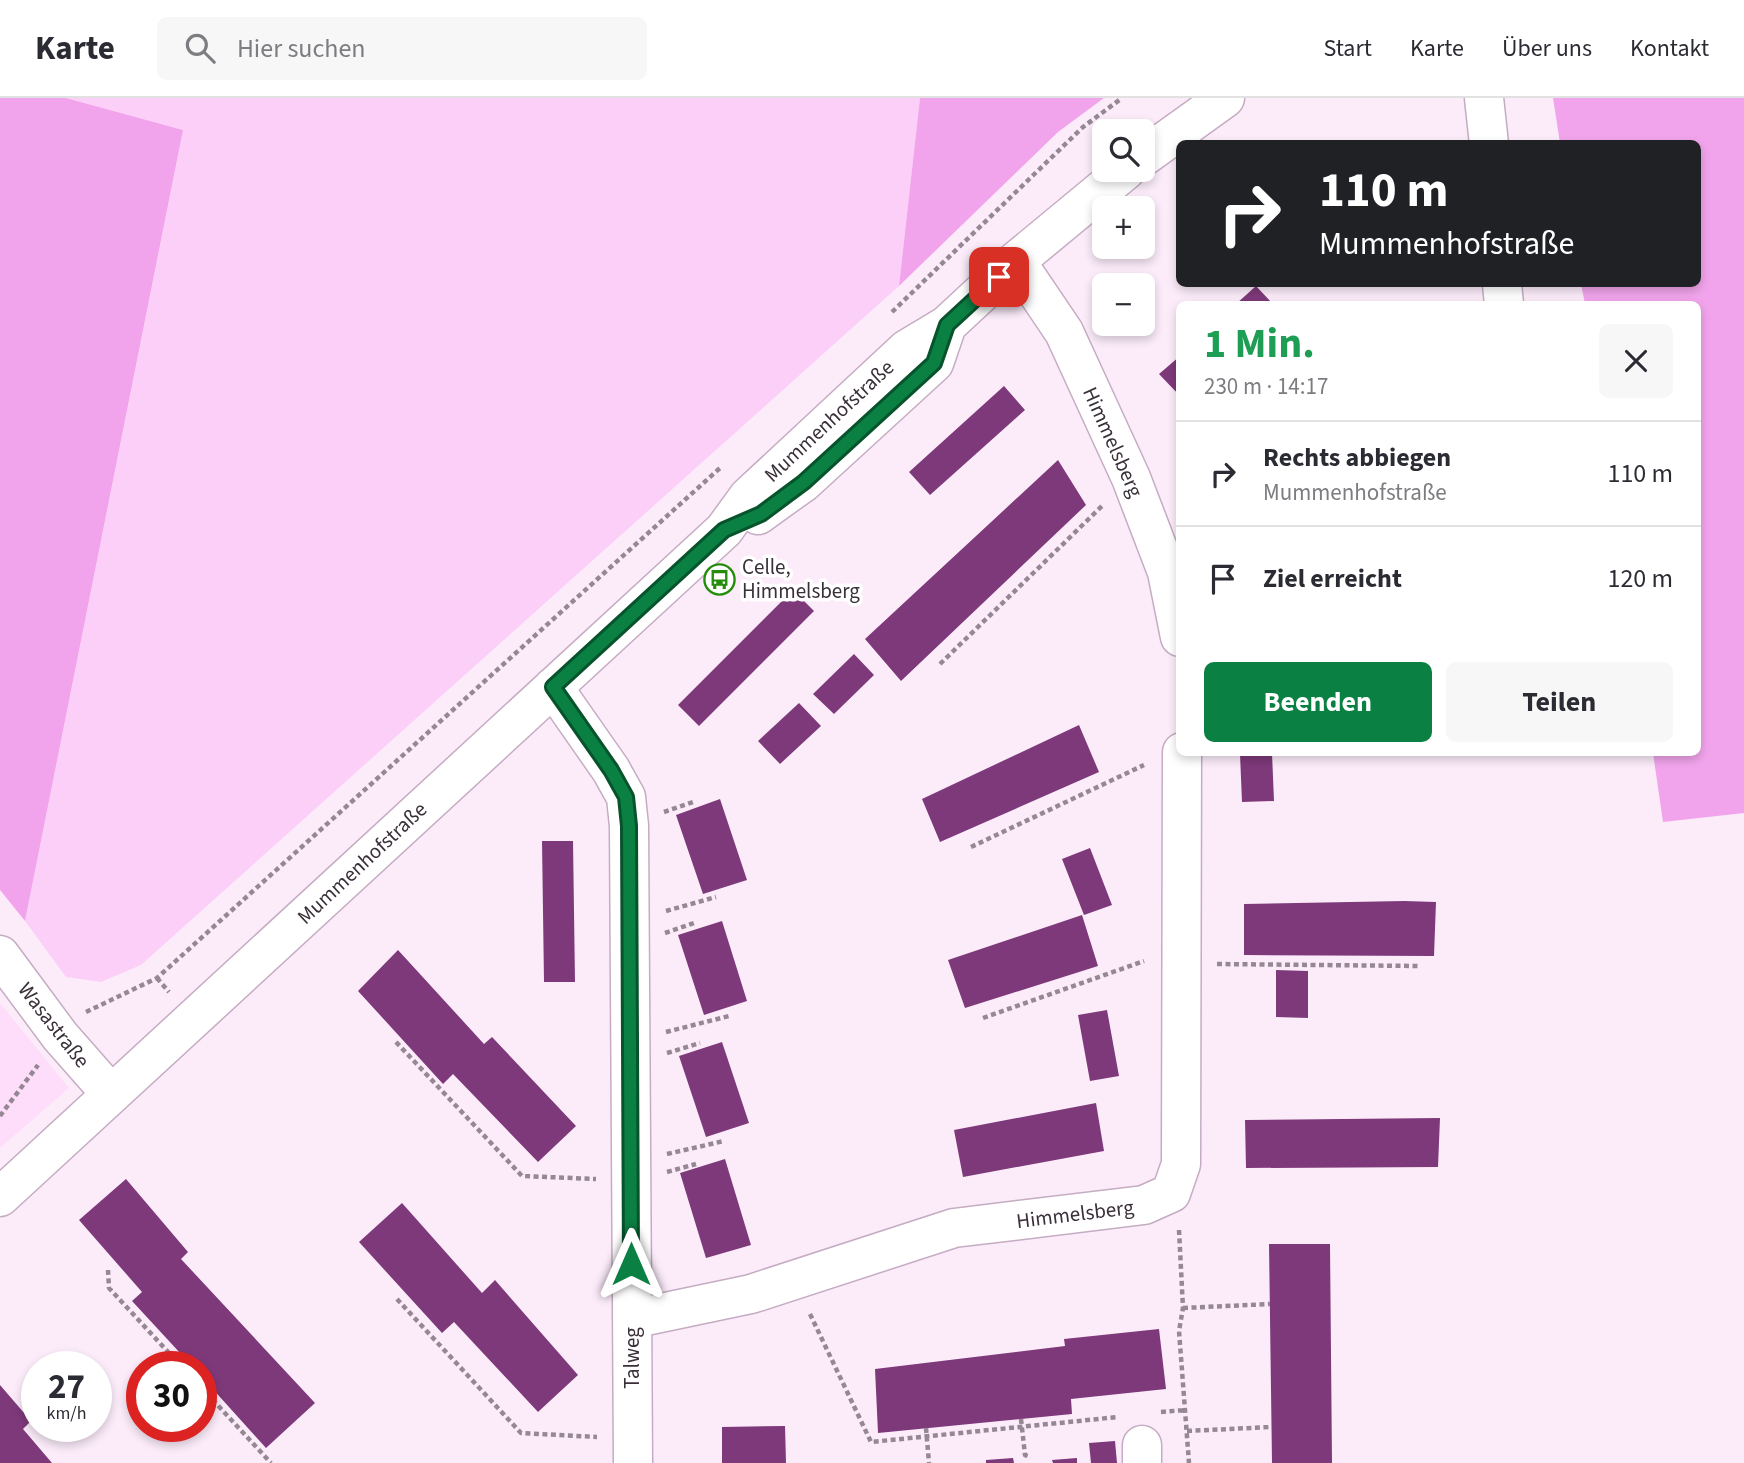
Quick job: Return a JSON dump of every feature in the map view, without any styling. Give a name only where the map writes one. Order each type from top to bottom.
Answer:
[{"type":"street","points":[[1155,148],[1225,98]]},
{"type":"street","points":[[1484,98],[1489,140]]},
{"type":"street","name":"Mummenhofstraße","points":[[0,1197],[724,530],[748,497],[838,411],[907,349],[947,325],[1016,261],[1111,182]]},
{"type":"street","name":"Himmelsberg","points":[[1016,261],[1064,332],[1131,478],[1167,572],[1176,610]]},
{"type":"street","name":"Talweg","points":[[553,687],[611,770],[626,797],[629,826],[633,1451]]},
{"type":"street","points":[[1168,756],[1181,956],[1181,1164],[1171,1194]]},
{"type":"street","name":"Wasastraße","points":[[0,955],[60,1036],[111,1094]]},
{"type":"street","name":"Himmelsberg","points":[[632,1319],[751,1294],[954,1228],[1144,1205],[1171,1194]]},
{"type":"path","points":[[885,318],[1083,127],[1122,98]]},
{"type":"path","points":[[0,1116],[60,1036],[88,1010],[157,978],[722,466]]},
{"type":"path","points":[[940,664],[1131,478]]},
{"type":"path","points":[[971,847],[1168,756]]},
{"type":"path","points":[[629,922],[716,897]]},
{"type":"path","points":[[983,1018],[1181,956],[1420,966]]},
{"type":"path","points":[[630,1041],[729,1016]]},
{"type":"path","points":[[396,1042],[522,1176],[631,1171],[724,1141]]},
{"type":"path","points":[[1171,1194],[1178,1212],[1183,1308],[1179,1331],[1189,1463]]},
{"type":"path","points":[[108,1270],[109,1288],[167,1351]]},
{"type":"path","points":[[794,1280],[871,1443],[1023,1427],[1139,1435],[1185,1410]]},
{"type":"path","points":[[397,1299],[521,1433],[633,1451]]},
{"type":"path","points":[[1183,1308],[1270,1304]]},
{"type":"path","points":[[217,1404],[271,1463]]},
{"type":"path","points":[[1021,1419],[1025,1455],[1031,1457]]},
{"type":"path","points":[[1187,1431],[1271,1427]]},
{"type":"path","points":[[926,1428],[929,1463]]},
{"type":"shaded area","points":[[0,98],[66,98],[183,130],[25,921],[0,890]]},
{"type":"shaded area","points":[[66,98],[920,98],[899,286],[141,965],[101,982],[66,977],[25,921],[183,130]]},
{"type":"shaded area","points":[[920,98],[1104,98],[1058,132],[899,286]]},
{"type":"shaded area","points":[[1553,98],[1744,98],[1744,813],[1663,822],[1653,756],[1701,756],[1701,301],[1584,301],[1582,287],[1701,287],[1701,140],[1560,140]]},
{"type":"shaded area","points":[[0,1003],[69,1088],[0,1148]]},
{"type":"building","points":[[1257,287],[1270,301],[1239,301]]},
{"type":"building","points":[[1176,359],[1176,392],[1159,374]]},
{"type":"building","points":[[1004,386],[1025,410],[930,495],[909,472]]},
{"type":"building","points":[[1058,460],[1086,505],[901,681],[865,639]]},
{"type":"building","points":[[793,590],[814,611],[699,726],[678,705]]},
{"type":"building","points":[[854,654],[874,675],[834,714],[813,694]]},
{"type":"building","points":[[799,703],[821,726],[780,764],[758,741]]},
{"type":"building","points":[[1079,725],[1099,772],[940,842],[922,799]]},
{"type":"building","points":[[1240,756],[1272,756],[1274,801],[1242,802]]},
{"type":"building","points":[[720,799],[747,880],[703,894],[676,815]]},
{"type":"building","points":[[542,841],[573,841],[575,982],[544,982]]},
{"type":"building","points":[[1090,848],[1112,905],[1084,915],[1062,859]]},
{"type":"building","points":[[1436,902],[1434,956],[1244,955],[1244,904]]},
{"type":"building","points":[[1082,915],[1098,966],[965,1008],[948,960]]},
{"type":"building","points":[[722,921],[747,1001],[704,1015],[678,935]]},
{"type":"building","points":[[398,950],[484,1044],[492,1037],[576,1126],[538,1162],[453,1074],[443,1084],[358,991]]},
{"type":"building","points":[[1276,970],[1308,971],[1308,1018],[1276,1017]]},
{"type":"building","points":[[1107,1010],[1119,1076],[1090,1081],[1078,1015]]},
{"type":"building","points":[[722,1042],[749,1123],[706,1137],[679,1056]]},
{"type":"building","points":[[1096,1103],[1104,1151],[963,1177],[954,1130]]},
{"type":"building","points":[[1440,1118],[1438,1167],[1246,1168],[1245,1120]]},
{"type":"building","points":[[725,1159],[751,1245],[706,1258],[680,1173]]},
{"type":"building","points":[[126,1179],[188,1252],[181,1259],[315,1403],[266,1448],[217,1394],[217,1351],[178,1351],[132,1301],[142,1292],[79,1220]]},
{"type":"building","points":[[402,1203],[482,1293],[495,1280],[578,1375],[538,1412],[454,1322],[442,1333],[359,1242]]},
{"type":"building","points":[[1269,1244],[1330,1244],[1332,1463],[1272,1463]]},
{"type":"building","points":[[1159,1329],[1166,1389],[1071,1399],[1072,1414],[878,1433],[875,1369],[1065,1346],[1064,1339]]},
{"type":"building","points":[[0,1385],[21,1409],[21,1442],[34,1442],[52,1463],[0,1463]]},
{"type":"building","points":[[785,1426],[786,1463],[722,1463],[722,1427]]},
{"type":"building","points":[[1115,1441],[1117,1463],[1091,1463],[1089,1443]]},
{"type":"building","points":[[1013,1458],[1014,1463],[986,1463],[986,1460]]},
{"type":"building","points":[[1077,1458],[1077,1463],[1053,1463],[1052,1460]]},
{"type":"place","name":"Celle, Himmelsberg","points":[[719,579]]},
{"type":"route","points":[[631,1264],[629,826],[626,797],[611,770],[553,687],[724,530],[761,514],[804,482],[934,363],[947,325],[999,277]]}]
